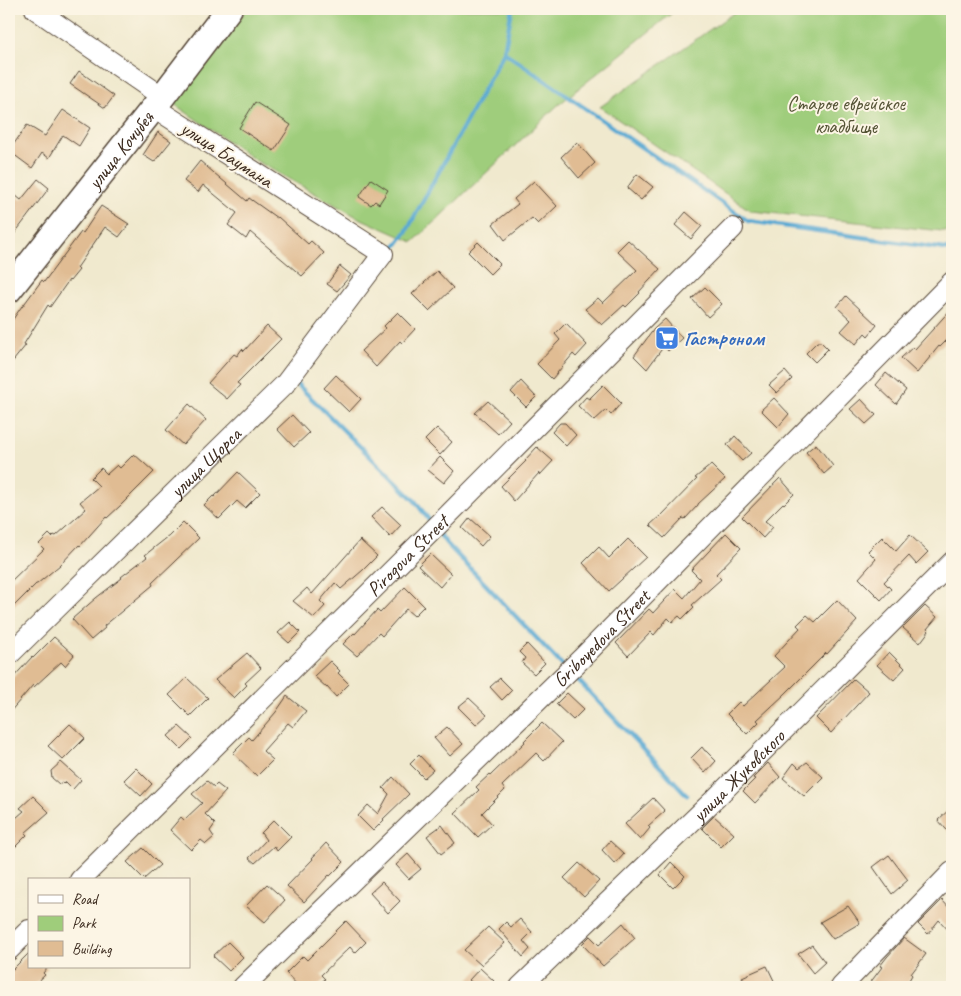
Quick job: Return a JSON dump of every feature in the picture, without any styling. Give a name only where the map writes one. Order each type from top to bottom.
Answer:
[{"type":"main road","name":"улица Кочубея","points":[[9,290],[229,9]]},
{"type":"street","name":"улица Баумана","points":[[35,9],[154,91],[161,112],[382,254]]},
{"type":"street","name":"Pirogova Street","points":[[82,878],[439,524],[732,228]]},
{"type":"street","name":"улица Щорса","points":[[9,654],[284,384],[382,254]]},
{"type":"street","name":"Griboyedova Street","points":[[244,987],[582,658],[952,282]]},
{"type":"street","name":"улица Жуковского","points":[[520,987],[724,790],[952,562]]},
{"type":"street","points":[[841,987],[952,872]]},
{"type":"street","points":[[9,950],[28,931]]},
{"type":"green space","points":[[247,9],[677,9],[557,106],[413,242],[357,217],[255,160],[174,104]]},
{"type":"green space","name":"Старое еврейское кладбище","points":[[739,9],[952,9],[952,232],[751,211],[600,107]]},
{"type":"building","points":[[79,71],[114,96],[105,108],[70,84]]},
{"type":"building","points":[[255,102],[291,125],[274,151],[239,128]]},
{"type":"building","points":[[63,110],[90,128],[79,146],[63,135],[49,158],[42,153],[32,168],[9,151],[27,125],[45,136]]},
{"type":"building","points":[[158,132],[171,141],[154,162],[143,155]]},
{"type":"building","points":[[577,142],[595,163],[579,178],[561,157]]},
{"type":"building","points":[[200,161],[247,201],[249,198],[278,217],[308,244],[311,241],[324,253],[302,276],[250,232],[246,239],[228,225],[237,213],[203,185],[198,192],[184,181]]},
{"type":"building","points":[[637,174],[653,187],[641,200],[627,188]]},
{"type":"building","points":[[38,179],[49,188],[9,241],[9,190],[21,200]]},
{"type":"building","points":[[371,179],[388,190],[379,204],[375,201],[371,205],[359,197]]},
{"type":"building","points":[[534,181],[557,206],[538,224],[532,218],[505,240],[493,224],[518,204],[514,199]]},
{"type":"building","points":[[101,206],[129,224],[119,237],[105,227],[77,268],[79,270],[69,280],[50,307],[48,305],[24,344],[26,345],[9,366],[9,325],[42,280],[44,282],[81,232],[83,233]]},
{"type":"building","points":[[686,212],[702,226],[691,239],[675,225]]},
{"type":"building","points":[[628,240],[660,269],[626,307],[624,305],[602,325],[585,309],[598,298],[603,303],[637,270],[617,251]]},
{"type":"building","points":[[478,242],[500,264],[490,274],[468,252]]},
{"type":"building","points":[[340,266],[351,275],[337,291],[327,284]]},
{"type":"building","points":[[437,271],[453,288],[429,311],[412,294]]},
{"type":"building","points":[[705,287],[722,304],[708,317],[692,299]]},
{"type":"building","points":[[846,296],[877,325],[868,336],[865,333],[856,344],[841,331],[851,320],[837,307]]},
{"type":"building","points":[[952,308],[952,335],[939,346],[917,373],[901,358],[913,347],[915,349]]},
{"type":"building","points":[[398,312],[415,329],[402,343],[400,341],[376,367],[361,351],[386,328],[384,326]]},
{"type":"building","points":[[665,319],[682,338],[668,351],[664,346],[647,369],[634,356],[654,329]]},
{"type":"building","points":[[566,323],[587,345],[576,357],[573,354],[552,379],[537,364],[560,340],[555,334]]},
{"type":"building","points":[[267,326],[281,339],[237,383],[240,385],[227,399],[208,383],[234,354],[237,356],[242,349],[244,351]]},
{"type":"building","points":[[817,342],[821,342],[828,349],[815,362],[806,353]]},
{"type":"building","points":[[785,371],[792,379],[777,393],[769,385]]},
{"type":"building","points":[[886,373],[906,390],[896,404],[876,385]]},
{"type":"building","points":[[336,375],[361,399],[349,412],[324,388]]},
{"type":"building","points":[[521,381],[536,397],[526,407],[511,392]]},
{"type":"building","points":[[603,385],[621,403],[611,415],[606,410],[594,421],[578,406],[586,397],[589,399]]},
{"type":"building","points":[[774,398],[789,414],[778,427],[761,410]]},
{"type":"building","points":[[861,399],[876,415],[866,424],[850,409]]},
{"type":"building","points":[[488,401],[510,421],[498,434],[475,413]]},
{"type":"building","points":[[189,404],[206,420],[183,445],[166,430]]},
{"type":"building","points":[[292,415],[309,433],[294,447],[277,429]]},
{"type":"building","points":[[560,423],[565,423],[576,435],[566,446],[552,432]]},
{"type":"building","points":[[437,428],[452,442],[440,455],[425,440]]},
{"type":"building","points":[[735,436],[751,453],[742,461],[727,445]]},
{"type":"building","points":[[816,444],[833,466],[824,474],[806,452]]},
{"type":"building","points":[[537,447],[553,461],[540,475],[539,473],[514,501],[501,486]]},
{"type":"building","points":[[134,454],[154,472],[120,506],[106,517],[80,546],[36,584],[9,611],[9,583],[44,549],[39,544],[49,534],[52,537],[56,536],[86,509],[80,502],[99,486],[91,478],[101,468],[107,474],[117,465],[120,468]]},
{"type":"building","points":[[440,457],[454,471],[444,483],[428,470]]},
{"type":"building","points":[[711,465],[725,479],[664,538],[650,525],[697,479],[695,478]]},
{"type":"building","points":[[238,472],[260,493],[245,508],[237,501],[219,519],[204,505]]},
{"type":"building","points":[[780,478],[794,494],[765,521],[773,527],[763,538],[742,517]]},
{"type":"building","points":[[382,507],[401,525],[390,537],[371,517]]},
{"type":"building","points":[[470,518],[490,536],[481,546],[462,528]]},
{"type":"building","points":[[183,522],[199,538],[152,583],[153,585],[104,626],[105,628],[91,640],[72,619],[147,557],[145,555]]},
{"type":"building","points":[[726,533],[741,548],[716,574],[721,579],[692,605],[694,607],[682,619],[679,616],[672,622],[668,618],[654,635],[651,632],[628,656],[616,643],[649,609],[653,613],[675,589],[684,598],[700,579],[691,570]]},
{"type":"building","points":[[910,535],[928,552],[916,564],[909,556],[884,582],[891,589],[881,600],[859,578],[876,559],[868,551],[882,537],[896,551]]},
{"type":"building","points":[[628,539],[646,557],[609,591],[583,563],[599,547],[609,558]]},
{"type":"building","points":[[360,540],[377,556],[341,589],[335,583],[320,601],[325,606],[314,618],[293,601],[307,588],[312,594]]},
{"type":"building","points":[[430,554],[451,574],[440,587],[418,566]]},
{"type":"building","points":[[405,587],[424,606],[414,616],[406,609],[382,636],[379,633],[357,656],[343,644],[377,610],[380,613]]},
{"type":"building","points":[[837,600],[857,621],[827,654],[757,720],[759,722],[747,734],[727,714],[739,702],[743,706],[785,667],[774,656],[800,628],[797,625],[807,615],[815,622]]},
{"type":"building","points":[[925,606],[937,617],[927,629],[929,631],[920,643],[903,628]]},
{"type":"building","points":[[290,622],[300,632],[289,643],[278,633]]},
{"type":"building","points":[[54,637],[74,655],[65,666],[61,662],[34,687],[33,685],[9,713],[9,682]]},
{"type":"building","points":[[527,644],[545,663],[534,674],[522,663],[525,658],[519,652]]},
{"type":"building","points":[[889,652],[905,668],[894,680],[877,665]]},
{"type":"building","points":[[247,653],[261,668],[245,683],[247,685],[234,698],[215,680]]},
{"type":"building","points":[[330,661],[349,684],[336,697],[314,676]]},
{"type":"building","points":[[187,678],[208,698],[190,716],[169,695]]},
{"type":"building","points":[[500,678],[512,690],[502,700],[490,687]]},
{"type":"building","points":[[854,679],[869,692],[831,733],[816,718]]},
{"type":"building","points":[[567,693],[584,709],[573,720],[556,704]]},
{"type":"building","points":[[287,696],[306,711],[293,727],[288,723],[263,751],[273,760],[257,776],[233,753],[249,737],[252,740]]},
{"type":"building","points":[[469,698],[487,715],[476,725],[458,707]]},
{"type":"building","points":[[542,723],[562,742],[544,761],[536,753],[502,786],[505,790],[482,813],[492,824],[478,837],[455,813],[479,790],[476,787],[491,775]]},
{"type":"building","points":[[70,724],[85,738],[63,760],[48,746]]},
{"type":"building","points":[[179,726],[192,738],[181,749],[168,736]]},
{"type":"building","points":[[447,727],[463,744],[450,756],[434,738]]},
{"type":"building","points":[[702,747],[716,761],[705,773],[691,758]]},
{"type":"building","points":[[419,755],[433,770],[424,778],[410,764]]},
{"type":"building","points":[[61,762],[81,780],[73,789],[65,781],[64,784],[62,782],[59,784],[52,778],[51,771]]},
{"type":"building","points":[[807,762],[823,777],[804,796],[783,778],[794,763],[799,768]]},
{"type":"building","points":[[768,763],[780,777],[755,803],[743,791]]},
{"type":"building","points":[[136,768],[152,784],[141,796],[124,780]]},
{"type":"building","points":[[393,777],[409,794],[373,831],[358,816],[368,805],[378,814],[389,794],[383,788]]},
{"type":"building","points":[[207,781],[214,787],[217,784],[226,791],[205,814],[215,824],[210,831],[214,837],[206,844],[201,840],[191,850],[170,830],[181,817],[184,820],[202,803],[192,794]]},
{"type":"building","points":[[33,796],[49,812],[25,833],[27,835],[9,853],[9,824],[24,811],[20,808]]},
{"type":"building","points":[[653,798],[665,811],[648,826],[650,828],[640,840],[625,824]]},
{"type":"building","points":[[952,807],[952,836],[938,820]]},
{"type":"building","points":[[714,816],[734,834],[721,847],[702,828]]},
{"type":"building","points":[[274,820],[291,837],[277,851],[274,846],[255,863],[249,858],[266,840],[261,833]]},
{"type":"building","points":[[442,825],[455,843],[441,854],[427,836]]},
{"type":"building","points":[[610,841],[624,854],[615,864],[602,850]]},
{"type":"building","points":[[326,843],[344,862],[304,902],[287,886]]},
{"type":"building","points":[[143,848],[160,865],[143,878],[127,862]]},
{"type":"building","points":[[408,854],[421,869],[409,879],[396,865]]},
{"type":"building","points":[[889,855],[908,880],[892,894],[873,867]]},
{"type":"building","points":[[671,862],[685,876],[673,888],[660,875]]},
{"type":"building","points":[[579,863],[599,881],[584,897],[564,878]]},
{"type":"building","points":[[382,882],[400,901],[388,913],[370,893]]},
{"type":"building","points":[[267,884],[285,900],[265,922],[246,906]]},
{"type":"building","points":[[942,900],[952,911],[952,934],[939,920],[928,934],[918,924]]},
{"type":"building","points":[[848,906],[860,923],[833,939],[820,922]]},
{"type":"building","points":[[520,919],[532,932],[523,941],[530,949],[523,957],[499,929],[506,922],[511,927]]},
{"type":"building","points":[[346,921],[366,942],[355,953],[350,947],[321,975],[325,979],[316,987],[299,987],[286,973],[303,956],[307,960]]},
{"type":"building","points":[[623,923],[635,938],[603,966],[582,944],[590,936],[599,945]]},
{"type":"building","points":[[488,927],[505,943],[481,965],[464,950]]},
{"type":"building","points":[[904,938],[926,954],[911,974],[905,987],[867,987],[882,967],[880,966]]},
{"type":"building","points":[[228,942],[243,957],[229,971],[213,956]]},
{"type":"building","points":[[812,945],[825,962],[813,973],[798,954]]},
{"type":"building","points":[[28,954],[28,968],[47,968],[43,973],[45,975],[32,987],[9,987],[9,973]]},
{"type":"building","points":[[767,966],[777,987],[761,987],[759,983],[752,987],[747,987],[742,977]]},
{"type":"building","points":[[480,968],[494,981],[488,987],[477,987],[469,980]]},
{"type":"waterway","points":[[512,9],[504,52],[748,221],[952,250]]},
{"type":"waterway","points":[[389,255],[406,232],[504,52]]},
{"type":"waterway","points":[[297,380],[295,382],[415,501],[432,524]]},
{"type":"waterway","points":[[438,532],[446,543],[564,667]]},
{"type":"waterway","points":[[572,674],[687,795]]},
{"type":"place","name":"Гастроном","points":[[667,338]]}]
